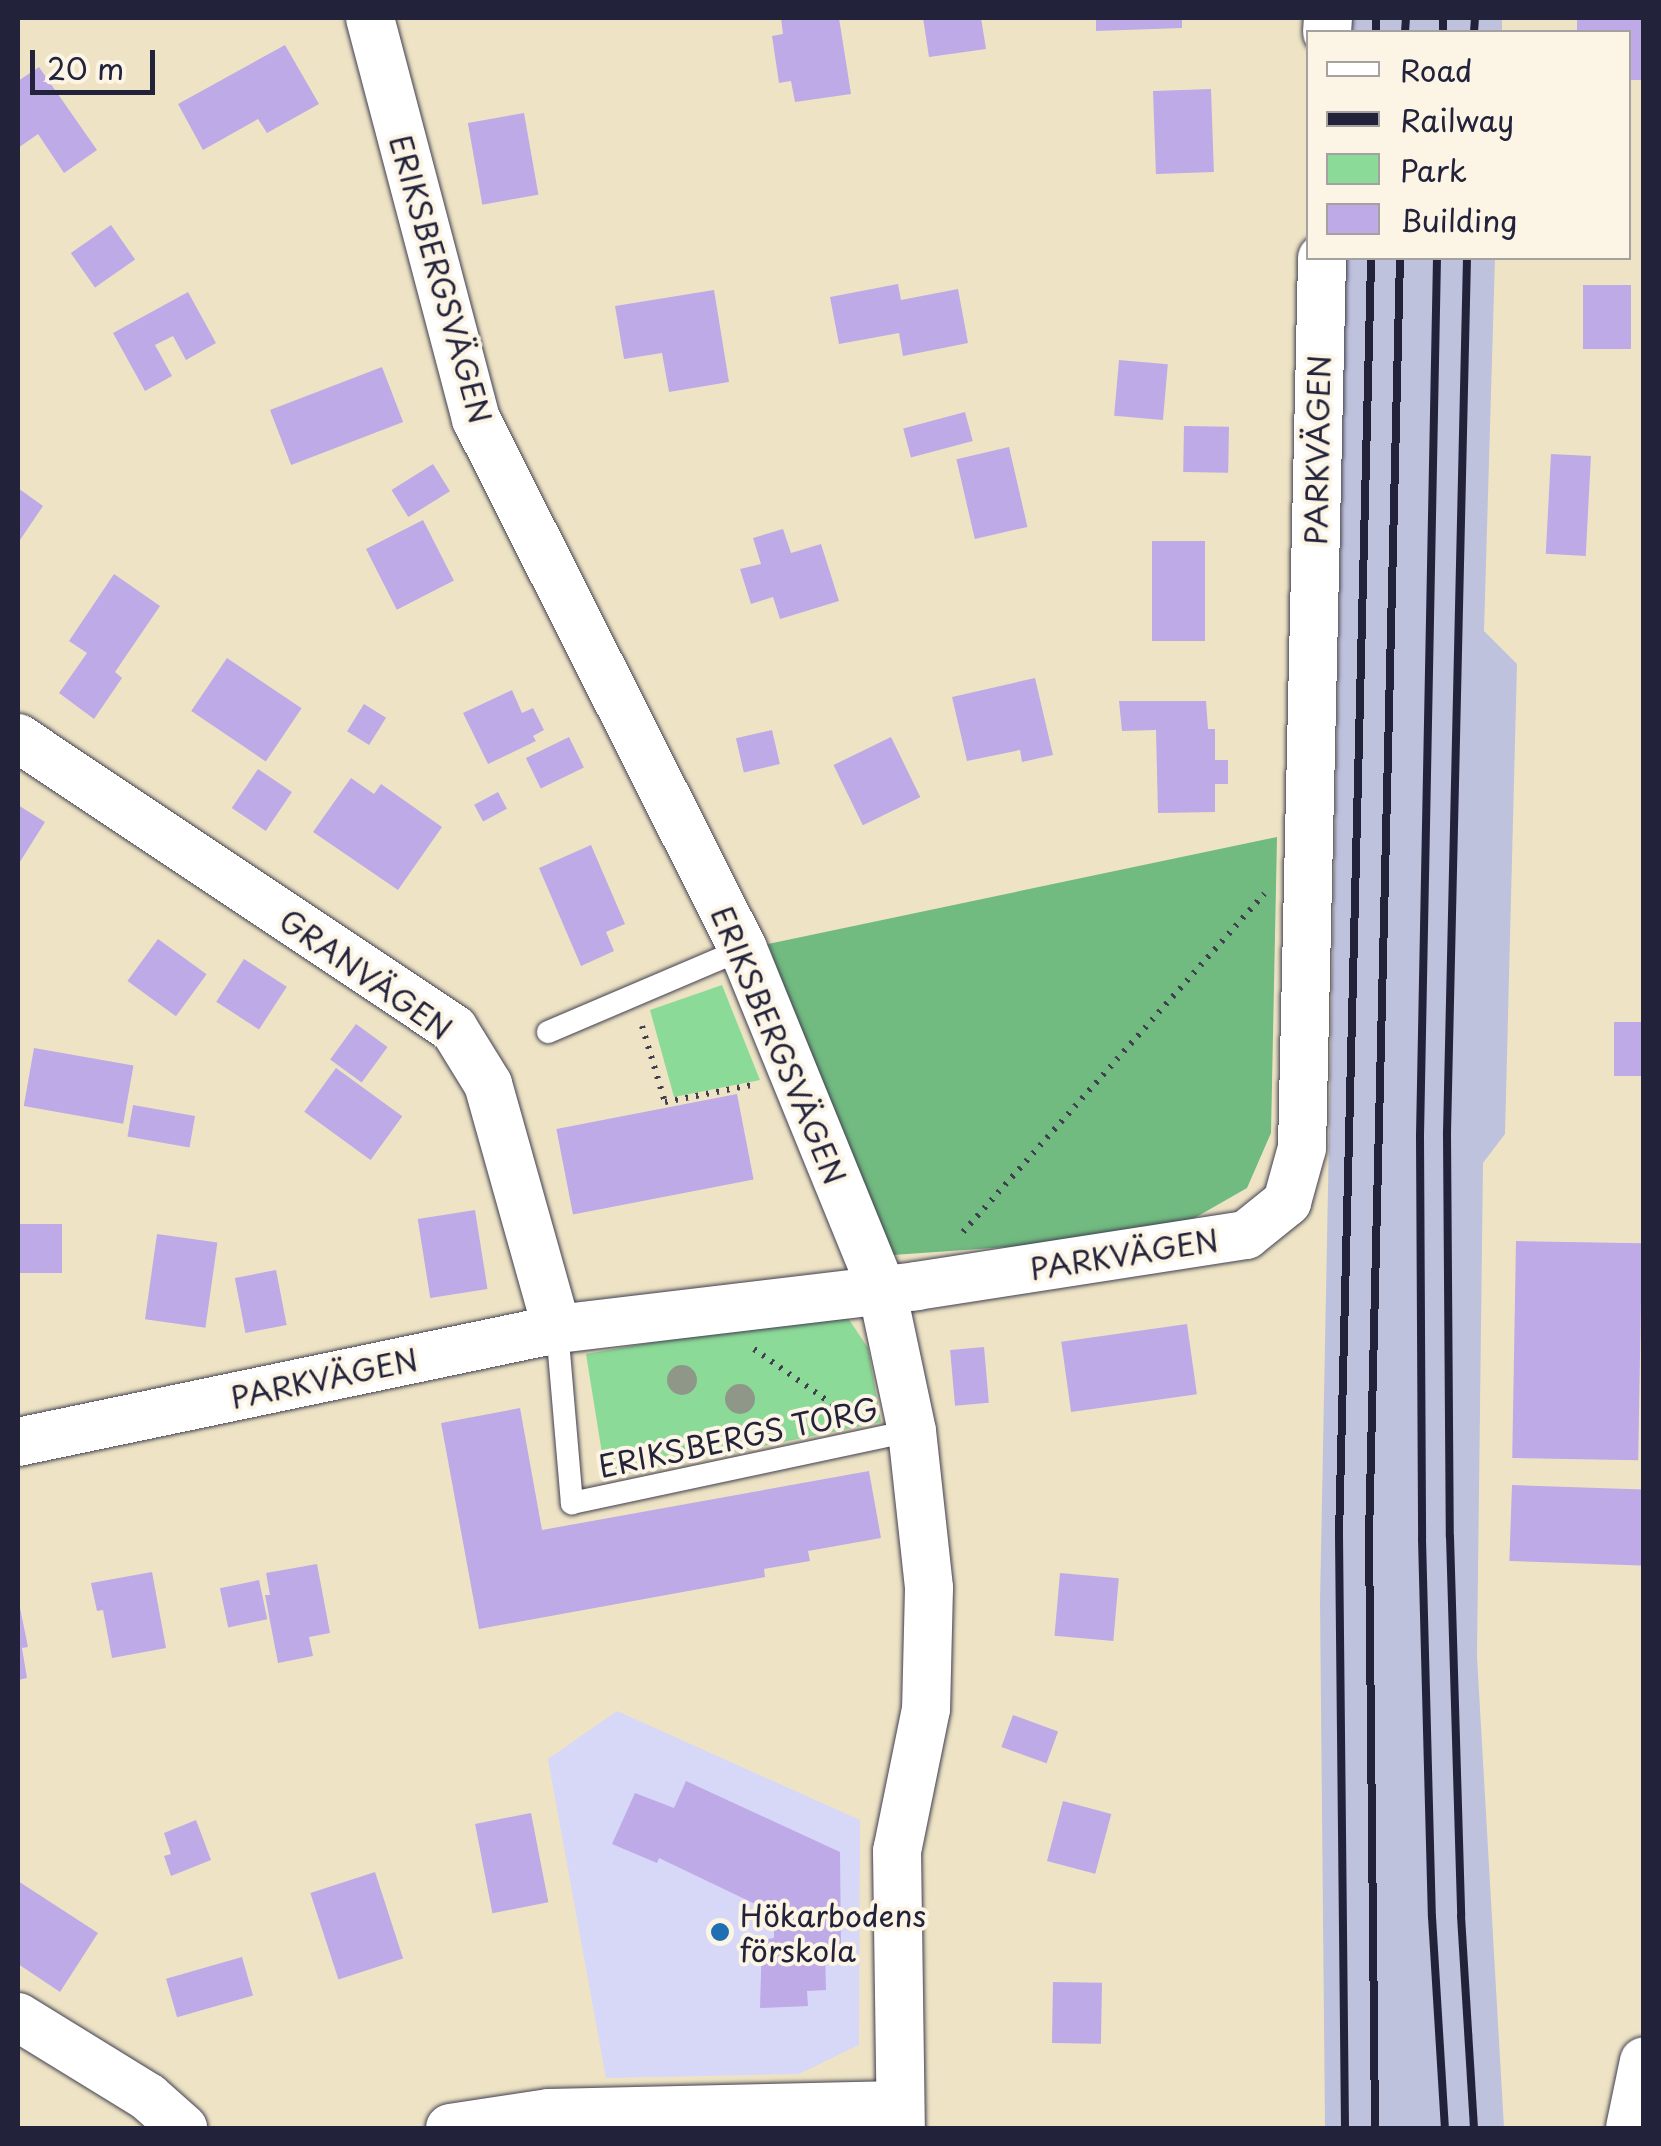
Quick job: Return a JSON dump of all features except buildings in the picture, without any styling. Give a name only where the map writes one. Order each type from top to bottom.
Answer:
[{"type":"street","name":"ERIKSBERGSVÄGEN","points":[[370,18],[476,419],[743,949],[795,1076],[899,1288],[896,1434],[928,1605],[926,1709],[897,1852],[900,2117]]},
{"type":"street","name":"PARKVÄGEN","points":[[18,1442],[557,1328],[899,1288],[1246,1235],[1287,1202],[1302,1148],[1322,260]]},
{"type":"street","name":"GRANVÄGEN","points":[[18,738],[454,1029],[488,1084],[557,1328]]},
{"type":"street","points":[[18,2017],[148,2096],[183,2128]]},
{"type":"street","points":[[1630,2128],[1644,2061]]},
{"type":"street","points":[[450,2128],[550,2113],[900,2117]]},
{"type":"lane","points":[[548,1032],[743,949]]},
{"type":"lane","name":"ERIKSBERGS TORG","points":[[557,1328],[572,1503],[896,1434]]},
{"type":"path","points":[[899,1288],[1307,845]]},
{"type":"path","points":[[634,996],[665,1102],[795,1076]]},
{"type":"path","points":[[700,1312],[896,1434]]},
{"type":"shaded area","points":[[1352,18],[1502,18],[1502,30],[1352,30]]},
{"type":"shaded area","points":[[1346,260],[1495,260],[1484,631],[1517,664],[1505,1134],[1483,1163],[1477,1656],[1504,2128],[1325,2128],[1320,1602]]},
{"type":"shaded area","name":"Hökarbodens förskola","points":[[617,1711],[860,1820],[859,2045],[799,2074],[606,2078],[548,1759]]},
{"type":"green space","points":[[1277,837],[1271,1133],[1247,1188],[1177,1228],[1035,1245],[893,1255],[877,1235],[768,944]]},
{"type":"green space","points":[[722,985],[760,1080],[674,1097],[650,1010]]},
{"type":"green space","points":[[842,1309],[868,1348],[881,1422],[606,1478],[586,1354]]},
{"type":"railway","points":[[1376,18],[1376,30]]},
{"type":"railway","points":[[1405,30],[1406,18]]},
{"type":"railway","points":[[1443,18],[1443,30]]},
{"type":"railway","points":[[1474,30],[1475,18]]},
{"type":"railway","points":[[1345,2128],[1339,1535],[1371,260]]},
{"type":"railway","points":[[1375,2128],[1369,1536],[1400,260]]},
{"type":"railway","points":[[1437,260],[1420,1136],[1422,1539],[1432,1917],[1445,2128]]},
{"type":"railway","points":[[1467,260],[1447,1135],[1450,1537],[1461,1916],[1474,2128]]},
{"type":"place","name":"Hökarbodens förskola","points":[[720,1932]]}]
